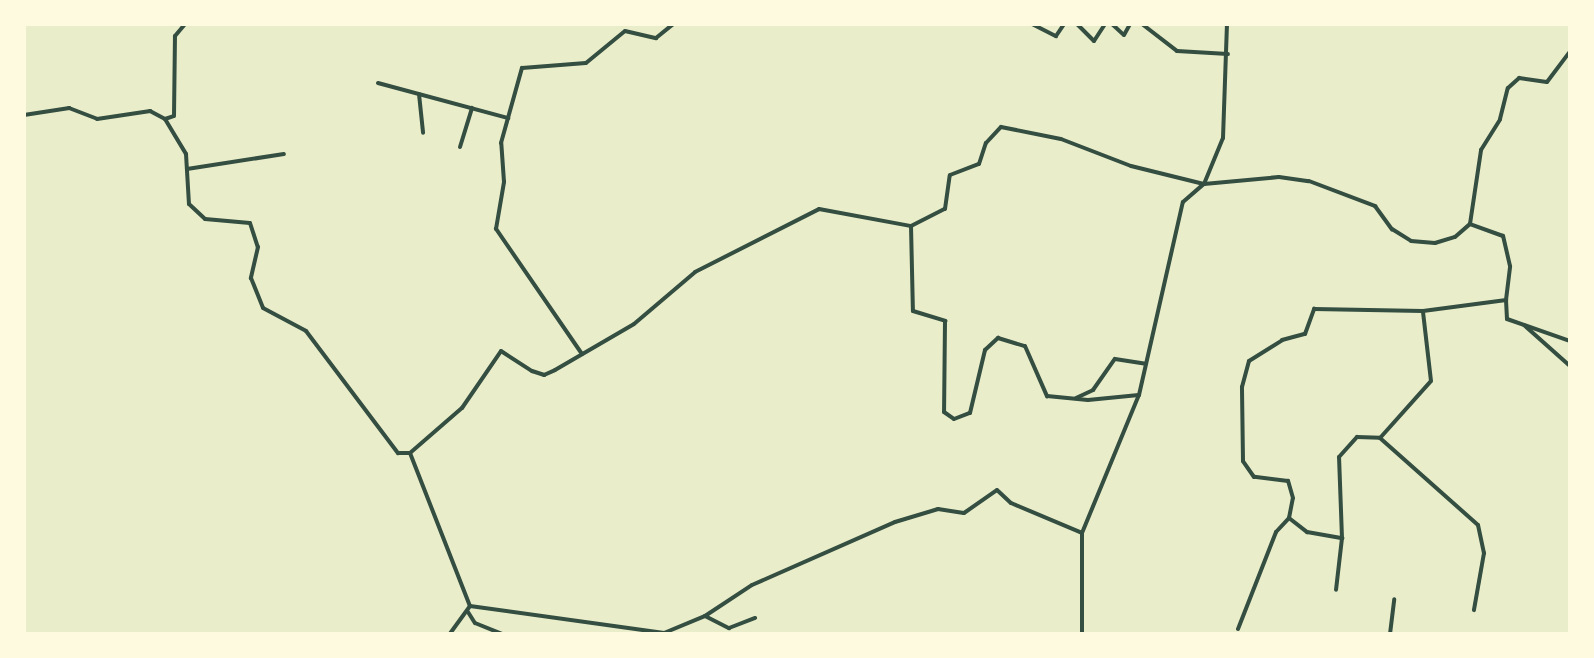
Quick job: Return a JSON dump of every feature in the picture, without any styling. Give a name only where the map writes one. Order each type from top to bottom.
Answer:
[{"type":"street","points":[[165,119],[174,116],[175,36],[185,24]]},
{"type":"street","points":[[582,354],[496,229],[504,182],[501,143],[522,68],[586,63],[625,31],[656,38],[673,24]]},
{"type":"street","points":[[1032,24],[1056,36],[1064,24]]},
{"type":"street","points":[[1077,24],[1094,41],[1105,24]]},
{"type":"street","points":[[1112,24],[1124,35],[1130,24]]},
{"type":"street","points":[[1142,24],[1177,51],[1228,54]]},
{"type":"street","points":[[1082,634],[1082,533],[1139,395],[1183,202],[1204,184],[1223,138],[1227,24]]},
{"type":"street","points":[[24,115],[69,108],[97,119],[150,111],[165,119],[186,154],[189,204],[205,219],[250,223],[258,247],[251,278],[263,308],[306,331],[398,453],[410,453],[462,408],[501,351],[544,375],[634,324],[695,272],[819,209],[911,226],[945,209],[950,175],[979,164],[986,143],[1001,127],[1061,139],[1131,166],[1204,184],[1279,177],[1309,181],[1375,206],[1392,229],[1411,241],[1435,243],[1455,237],[1470,224],[1481,150],[1500,119],[1508,88],[1519,78],[1547,82],[1570,52]]},
{"type":"street","points":[[378,83],[508,118]]},
{"type":"street","points":[[419,94],[423,133]]},
{"type":"street","points":[[460,147],[472,108]]},
{"type":"street","points":[[187,169],[284,154]]},
{"type":"street","points":[[1470,224],[1503,236],[1510,266],[1507,319],[1570,341]]},
{"type":"street","points":[[911,226],[913,311],[945,321],[948,331],[944,412],[954,419],[970,413],[985,350],[998,338],[1025,346],[1047,396],[1073,399],[1139,395]]},
{"type":"street","points":[[1238,629],[1276,532],[1289,518],[1288,481],[1254,477],[1243,461],[1242,387],[1249,361],[1282,340],[1305,334],[1314,309],[1423,311],[1506,300]]},
{"type":"street","points":[[1380,438],[1431,381],[1423,311]]},
{"type":"street","points":[[1522,323],[1570,366]]},
{"type":"street","points":[[1073,399],[1093,390],[1115,359],[1146,364]]},
{"type":"street","points":[[1336,590],[1342,538],[1339,457],[1357,437],[1380,438],[1478,525],[1484,553],[1474,610]]},
{"type":"street","points":[[410,453],[475,623],[502,634]]},
{"type":"street","points":[[469,609],[665,633],[705,616],[752,585],[895,522],[938,509],[964,513],[997,490],[1011,503],[1082,533]]},
{"type":"street","points":[[1289,518],[1307,532],[1342,538]]},
{"type":"street","points":[[1390,634],[1394,599]]},
{"type":"street","points":[[450,634],[469,609]]},
{"type":"street","points":[[705,616],[729,628],[755,618]]}]
